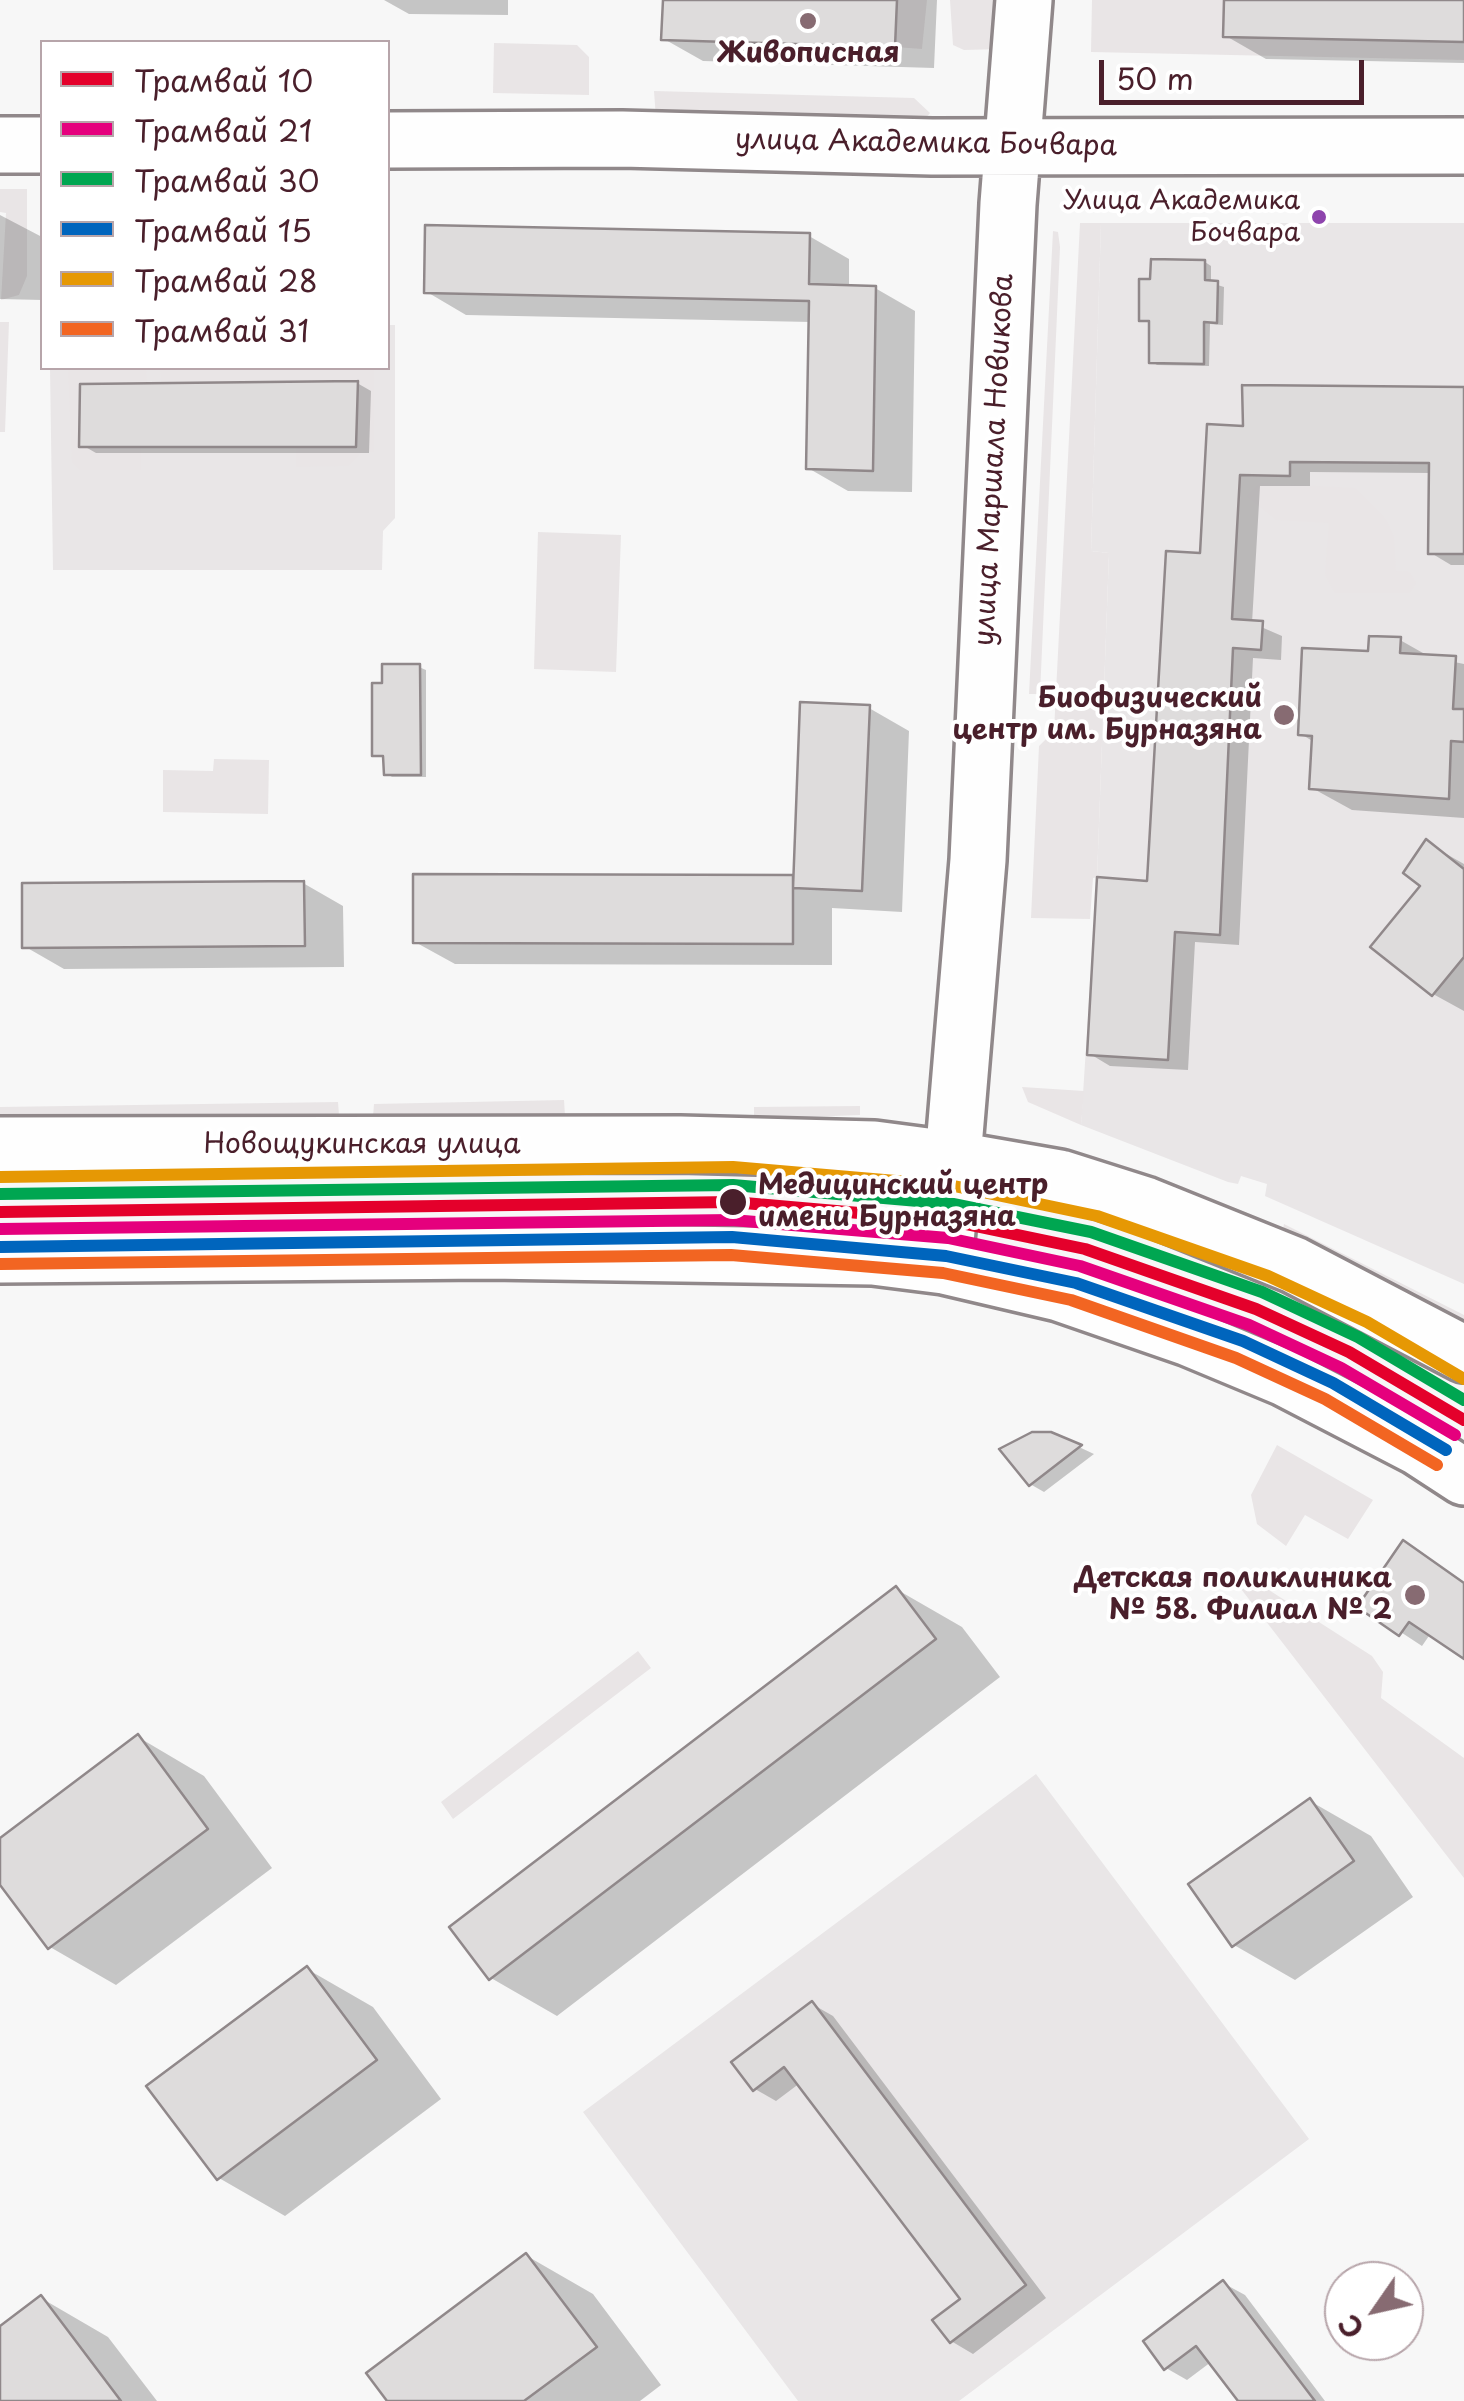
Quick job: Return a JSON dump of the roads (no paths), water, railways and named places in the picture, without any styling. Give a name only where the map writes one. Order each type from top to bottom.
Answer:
[{"type":"main road","name":"улица Маршала Новикова","points":[[944,1266],[957,1160],[978,860],[1004,261],[1024,0]]},
{"type":"main road","name":"улица Академика Бочвара","points":[[390,140],[1464,146]]},
{"type":"main road","points":[[0,145],[40,144]]},
{"type":"main road","name":"Новощукинская улица","points":[[0,1145],[700,1144],[874,1148],[1060,1178],[1146,1205],[1310,1273],[1464,1354]]},
{"type":"main road","points":[[0,1255],[489,1251],[873,1256],[944,1266],[1060,1293],[1189,1338],[1284,1378],[1418,1447],[1464,1477]]},
{"type":"tram line","name":"28","points":[[0,1177],[733,1167],[954,1186],[1097,1216],[1268,1276],[1367,1322],[1464,1379]]},
{"type":"tram line","name":"30","points":[[0,1194],[733,1185],[953,1204],[1091,1232],[1262,1292],[1358,1337],[1464,1400]]},
{"type":"tram line","name":"10","points":[[0,1212],[733,1202],[951,1221],[1085,1249],[1256,1309],[1349,1352],[1464,1420]]},
{"type":"tram line","name":"21","points":[[0,1229],[732,1220],[948,1238],[1080,1266],[1249,1325],[1341,1368],[1455,1435]]},
{"type":"tram line","name":"15","points":[[0,1247],[732,1237],[946,1256],[1076,1283],[1243,1341],[1333,1383],[1446,1450]]},
{"type":"tram line","name":"31","points":[[1,1264],[731,1255],[943,1273],[1071,1300],[1236,1358],[1325,1399],[1437,1465]]},
{"type":"place","name":"Живописная","points":[[808,21]]},
{"type":"place","name":"Улица Академика Бочвара","points":[[1319,217]]},
{"type":"place","name":"Биофизический центр им. Бурназяна","points":[[1284,715]]},
{"type":"place","name":"Медицинский центр имени Бурназяна","points":[[733,1202]]},
{"type":"place","name":"Детская поликлиника № 58. Филиал № 2","points":[[1415,1595]]}]
